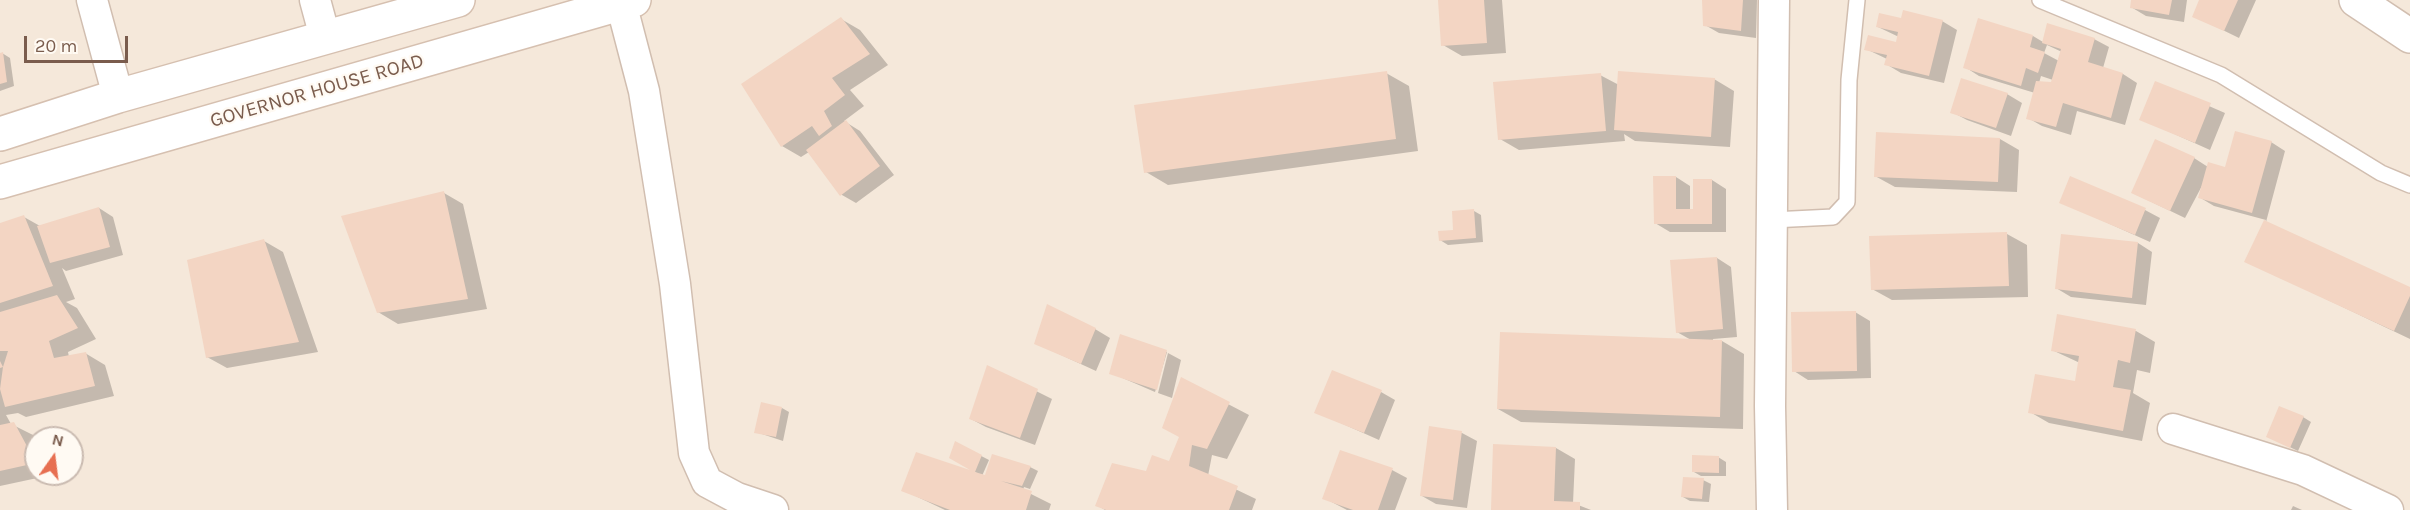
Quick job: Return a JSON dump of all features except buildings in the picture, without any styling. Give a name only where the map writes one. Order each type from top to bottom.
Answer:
[{"type":"main road","points":[[0,134],[118,96],[458,0]]},
{"type":"main road","points":[[2356,0],[2410,36]]},
{"type":"main road","name":"GOVERNOR HOUSE ROAD","points":[[0,182],[627,1]]},
{"type":"street","points":[[92,0],[118,96]]},
{"type":"street","points":[[315,0],[326,38]]},
{"type":"street","points":[[1772,510],[1774,0]]},
{"type":"street","points":[[627,1],[674,273],[694,453],[707,482],[737,498],[773,510]]},
{"type":"street","points":[[2173,429],[2303,470],[2388,510]]},
{"type":"lane","points":[[1772,220],[1833,217],[1846,202],[1849,80],[1857,0]]},
{"type":"lane","points":[[2040,0],[2221,75],[2381,173],[2410,185]]},
{"type":"shaded area","points":[[0,0],[2410,0],[2410,510],[0,510]]}]
